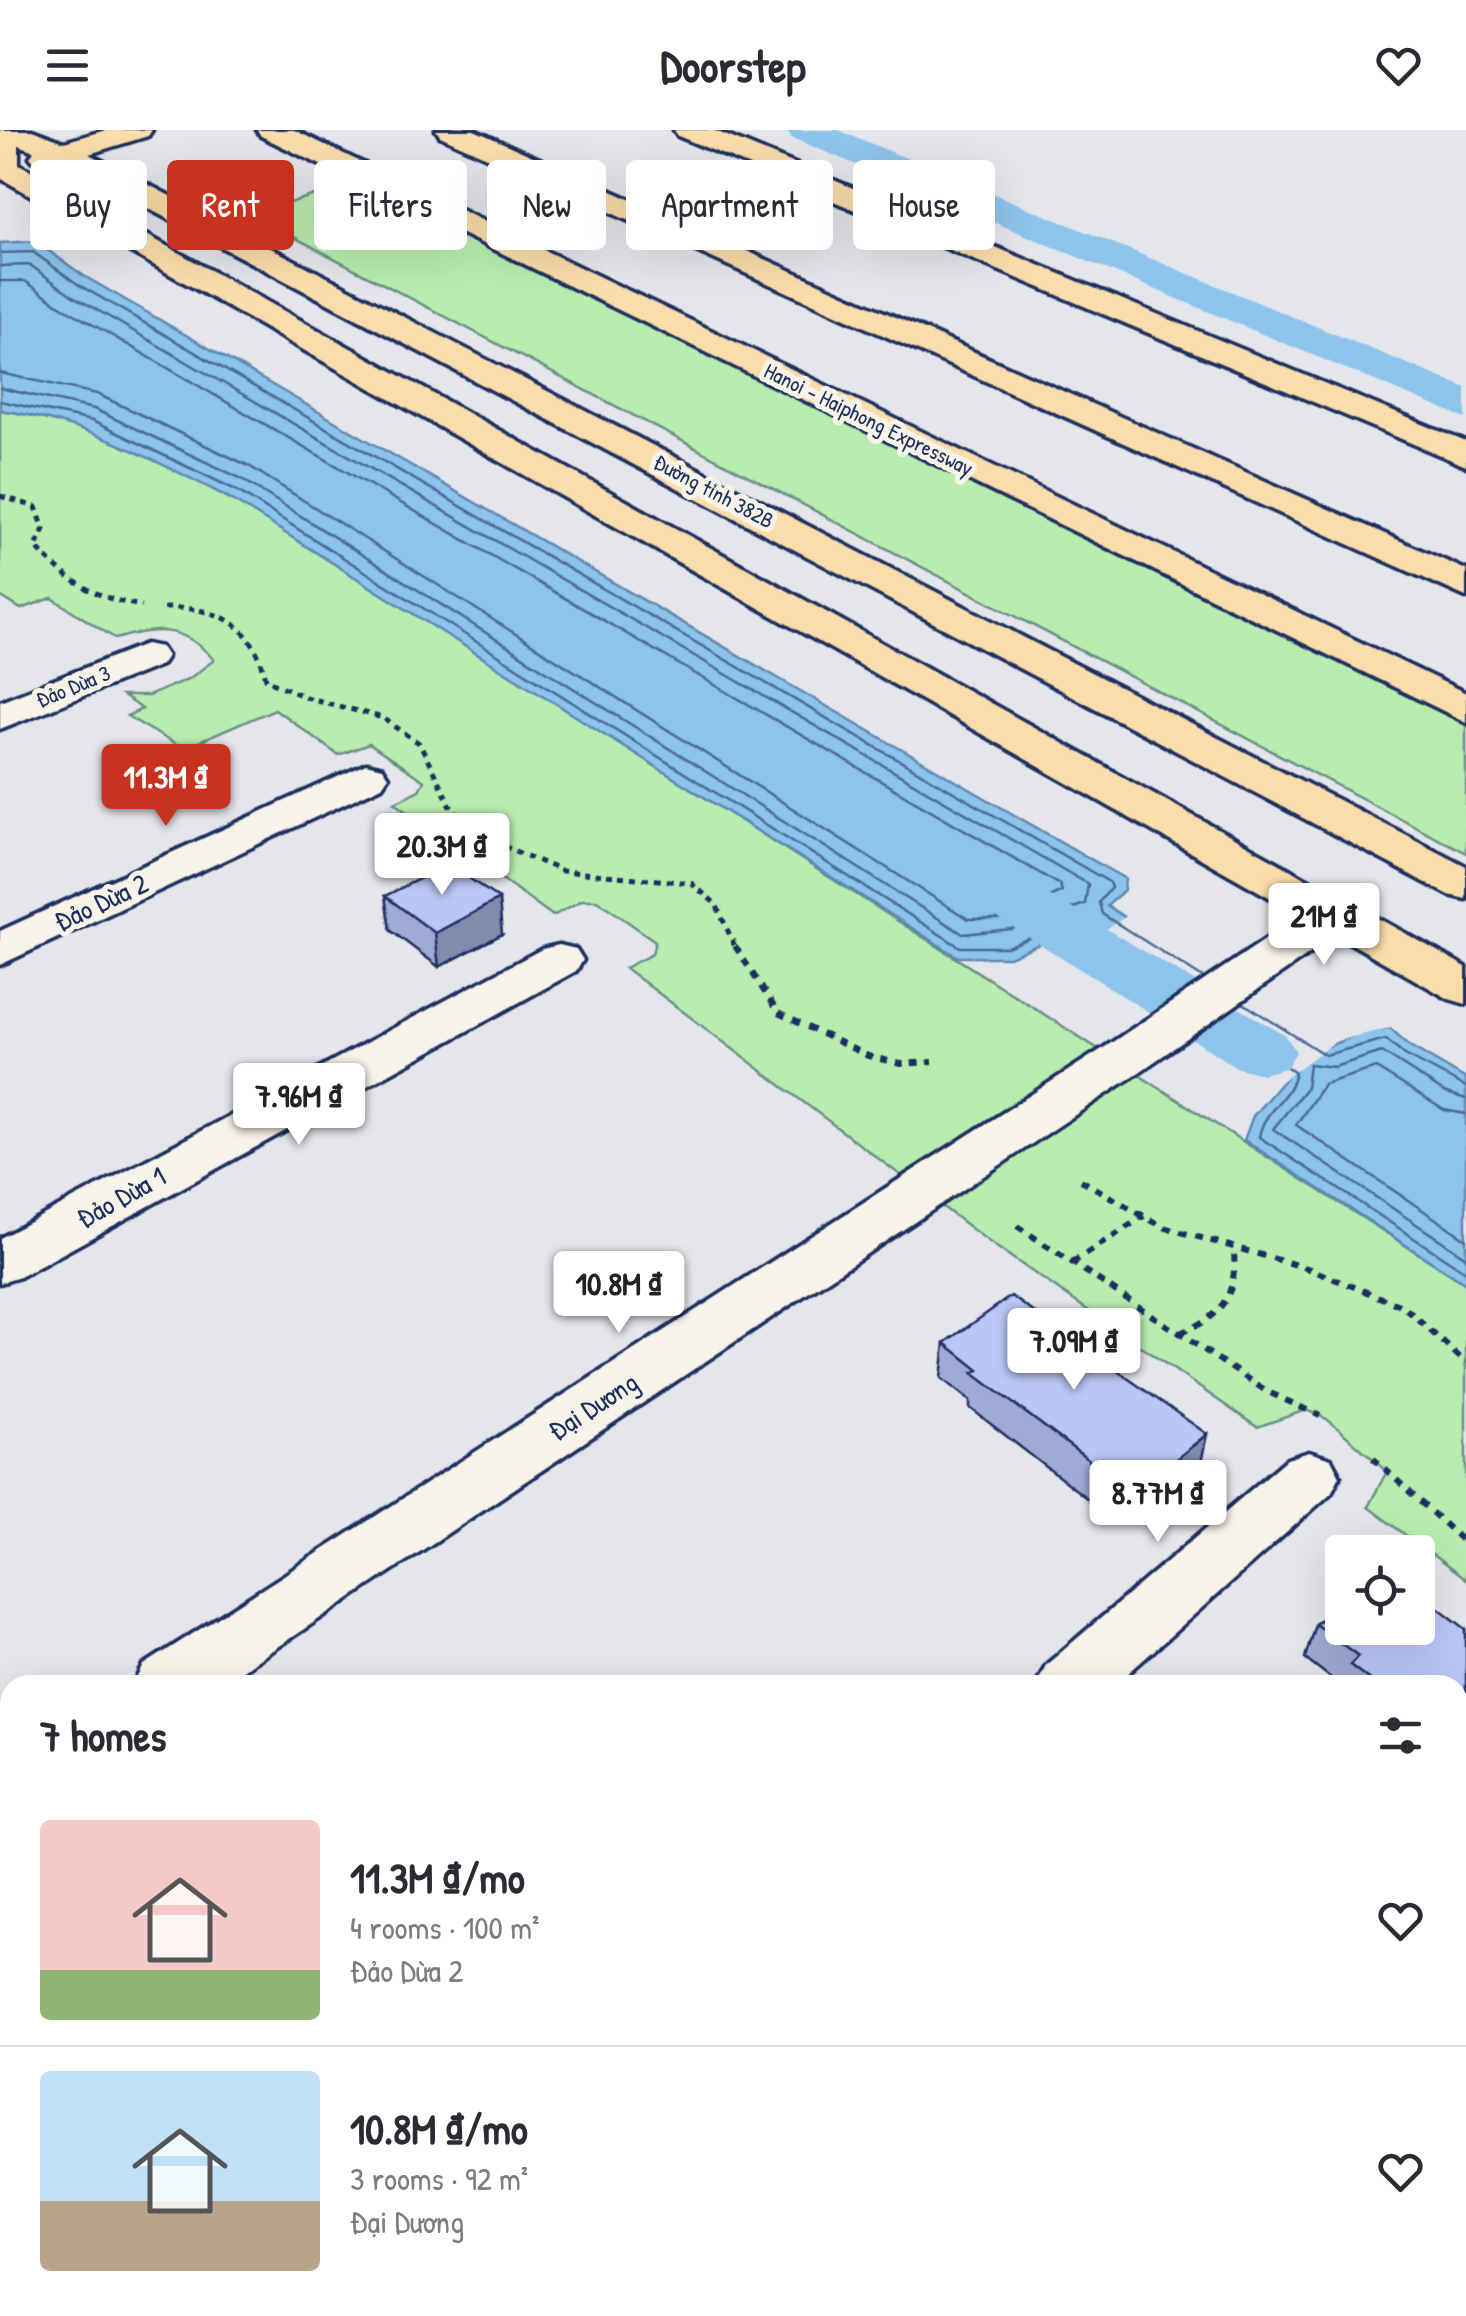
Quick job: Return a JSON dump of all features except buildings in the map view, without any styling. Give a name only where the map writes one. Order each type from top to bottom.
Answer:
[{"type":"main road","points":[[63,152],[138,130]]},
{"type":"main road","name":"Hanoi - Haiphong Expressway","points":[[271,130],[1466,709]]},
{"type":"main road","points":[[450,130],[1466,585]]},
{"type":"main road","points":[[688,130],[1466,455]]},
{"type":"main road","name":"Đường tỉnh 382B","points":[[5,143],[63,152],[1466,885]]},
{"type":"main road","name":"Đường tỉnh 382B","points":[[5,143],[1466,988]]},
{"type":"main road","points":[[1337,913],[1419,860]]},
{"type":"street","name":"Đảo Dừa 3","points":[[0,716],[146,656]]},
{"type":"street","name":"Đảo Dừa 2","points":[[0,950],[366,777]]},
{"type":"street","name":"Đại Dương","points":[[181,1675],[1120,1061],[1337,913]]},
{"type":"street","name":"Đảo Dừa 1","points":[[0,1263],[559,960]]},
{"type":"street","points":[[1080,1675],[1333,1448]]},
{"type":"path","points":[[0,496],[36,507],[44,529],[36,547],[57,573],[78,588],[112,602],[213,611],[246,638],[263,660],[266,678],[305,697],[383,718],[419,742],[453,810],[489,840],[562,870],[691,883],[716,904],[736,949],[778,1013],[868,1056],[902,1064],[933,1062]]},
{"type":"path","points":[[1081,1180],[1163,1227],[1307,1268],[1404,1307],[1466,1363]]},
{"type":"path","points":[[1072,1263],[1144,1216]]},
{"type":"path","points":[[1017,1226],[1266,1391],[1333,1448],[1466,1544]]},
{"type":"path","points":[[1178,1334],[1210,1322],[1230,1302],[1237,1279],[1234,1250]]},
{"type":"green space","points":[[314,195],[314,248],[294,237],[294,202]]},
{"type":"green space","points":[[467,232],[487,241],[487,250],[505,250],[1466,718],[1466,853],[319,250],[467,250]]},
{"type":"green space","points":[[0,410],[87,432],[170,467],[327,556],[1466,1284],[1466,1580],[1435,1557],[1435,1535],[1406,1535],[1368,1507],[1387,1471],[1327,1419],[1306,1410],[1257,1427],[992,1244],[625,968],[652,954],[655,941],[597,900],[582,900],[553,916],[395,802],[419,790],[424,781],[369,744],[338,755],[275,709],[183,749],[127,716],[142,709],[122,696],[148,696],[190,678],[214,660],[203,649],[170,632],[145,632],[116,639],[52,598],[21,609],[0,596]]},
{"type":"water","points":[[30,241],[30,250],[48,250],[84,276],[1125,879],[1124,890],[1107,906],[1329,1046],[1362,1032],[1390,1028],[1410,1046],[1466,1079],[1466,1284],[1244,1140],[1253,1116],[1287,1076],[1075,929],[1009,957],[958,957],[231,499],[90,433],[0,410],[0,243]]},
{"type":"pier","points":[[1130,914],[1329,1040],[1361,1027],[1383,1024],[1390,1028],[1336,1041],[1269,1090],[1280,1077],[1086,942]]},
{"type":"waterway","points":[[805,130],[1466,405]]},
{"type":"waterway","points":[[982,881],[1262,1052]]}]
